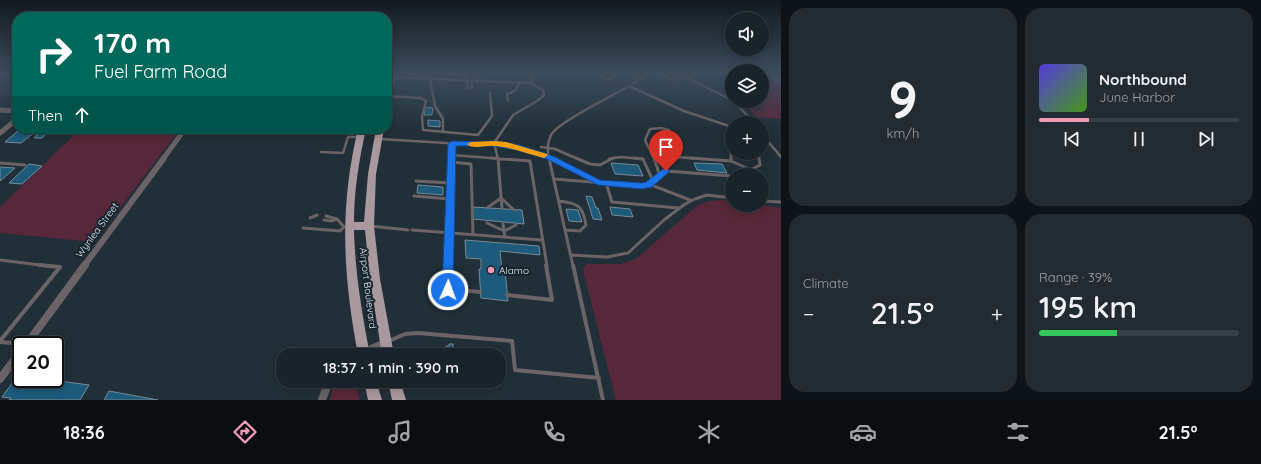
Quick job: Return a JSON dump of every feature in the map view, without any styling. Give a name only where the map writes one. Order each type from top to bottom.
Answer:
[{"type":"main road","name":"Airport Boulevard","points":[[368,136],[372,174],[369,226],[374,279],[386,348]]},
{"type":"main road","name":"Airport Boulevard","points":[[361,348],[346,227],[355,156],[368,136]]},
{"type":"main road","points":[[346,227],[369,226]]},
{"type":"main road","points":[[372,388],[375,400]]},
{"type":"main road","points":[[396,388],[399,400]]},
{"type":"street","points":[[0,110],[12,111]]},
{"type":"street","points":[[0,133],[12,125]]},
{"type":"street","name":"Wynlea Street","points":[[32,336],[181,134]]},
{"type":"street","name":"Wynlea Street","points":[[0,379],[12,363]]},
{"type":"street","points":[[322,400],[326,388]]},
{"type":"lane","points":[[433,93],[436,112],[439,117],[443,118],[443,132]]},
{"type":"lane","points":[[392,97],[424,99],[426,104],[423,108],[422,128],[426,131],[478,135],[492,116],[490,93]]},
{"type":"lane","points":[[508,100],[507,94],[511,93]]},
{"type":"lane","points":[[494,143],[500,136],[505,124],[512,116],[544,95],[544,93]]},
{"type":"lane","points":[[603,400],[547,148],[552,134],[562,125],[616,93]]},
{"type":"lane","points":[[644,93],[684,111],[725,125]]},
{"type":"lane","points":[[594,101],[599,103]]},
{"type":"lane","points":[[740,108],[748,116]]},
{"type":"lane","points":[[558,122],[562,125]]},
{"type":"lane","points":[[554,179],[642,186],[649,184],[660,176],[666,171],[680,151],[669,130],[661,128],[650,129],[645,140],[656,163],[660,176]]},
{"type":"lane","points":[[321,152],[343,153],[348,137],[368,136],[452,144],[478,145],[494,143],[519,148],[550,158],[598,182]]},
{"type":"lane","points":[[769,142],[781,157]]},
{"type":"lane","points":[[494,143],[498,159],[502,209]]},
{"type":"lane","points":[[452,144],[448,290],[480,292]]},
{"type":"lane","points":[[542,147],[555,149],[590,164],[600,165],[605,159],[612,157],[643,159],[653,181]]},
{"type":"lane","points":[[451,155],[530,161],[552,300],[507,295]]},
{"type":"lane","points":[[676,157],[731,161],[747,168]]},
{"type":"lane","points":[[755,168],[760,165],[760,160]]},
{"type":"lane","points":[[451,162],[471,164],[473,235]]},
{"type":"lane","points":[[0,163],[25,165]]},
{"type":"lane","points":[[666,171],[725,175]]},
{"type":"lane","points":[[416,181],[423,183],[450,184]]},
{"type":"lane","points":[[606,183],[612,202],[678,208]]},
{"type":"lane","points":[[649,184],[690,200]]},
{"type":"lane","points":[[414,196],[450,199]]},
{"type":"lane","points":[[571,255],[617,257],[628,253],[678,208],[690,200],[705,196],[725,197]]},
{"type":"lane","points":[[487,208],[501,198]]},
{"type":"lane","points":[[501,198],[514,210]]},
{"type":"lane","points":[[559,201],[570,202],[578,205],[584,213],[586,225],[580,231],[566,230]]},
{"type":"lane","points":[[769,201],[781,202]]},
{"type":"lane","points":[[315,220],[310,218],[317,215]]},
{"type":"lane","points":[[303,228],[333,232],[340,231],[346,227],[337,219],[326,216]]},
{"type":"lane","points":[[324,220],[331,221],[337,219]]},
{"type":"lane","points":[[488,223],[504,231]]},
{"type":"lane","points":[[503,224],[505,237]]},
{"type":"lane","points":[[504,231],[516,225]]},
{"type":"lane","points":[[369,226],[542,240]]},
{"type":"lane","points":[[0,260],[60,267],[0,342],[12,344]]},
{"type":"lane","points":[[387,348],[405,334],[418,333],[512,341],[515,370],[599,378]]},
{"type":"shaded area","points":[[769,93],[781,93],[781,119],[769,118],[769,116],[756,116],[748,108],[765,111],[762,108],[769,108]]},
{"type":"shaded area","points":[[75,134],[176,134],[94,242],[0,233],[0,207]]},
{"type":"shaded area","points":[[725,200],[725,212],[769,212],[769,206],[781,208],[781,400],[616,400],[584,274],[584,267],[587,264],[621,264],[636,259],[698,205],[710,201]]},
{"type":"shaded area","points":[[333,388],[356,388],[360,400],[330,400]]},
{"type":"building","points":[[425,107],[433,108],[432,115],[424,115]]},
{"type":"building","points":[[428,120],[440,121],[440,127],[428,126]]},
{"type":"building","points":[[14,134],[32,134],[21,143],[5,142]]},
{"type":"building","points":[[38,134],[46,134],[42,138],[34,138]]},
{"type":"building","points":[[611,163],[638,165],[643,176],[615,174]]},
{"type":"building","points":[[694,163],[722,164],[725,173],[697,170]]},
{"type":"building","points":[[29,164],[42,166],[22,184],[9,183]]},
{"type":"building","points":[[0,167],[15,168],[0,181]]},
{"type":"building","points":[[418,185],[443,187],[443,195],[417,193]]},
{"type":"building","points":[[586,196],[592,197],[602,220],[593,219]]},
{"type":"building","points":[[473,207],[522,210],[524,224],[473,219]]},
{"type":"building","points":[[610,207],[630,209],[633,217],[612,215]]},
{"type":"building","points":[[566,209],[578,210],[582,222],[569,221]]},
{"type":"building","name":"Alamo","points":[[465,240],[539,246],[540,255],[500,251],[502,270],[505,270],[508,301],[481,298],[479,269],[481,269],[481,259],[466,258]]},
{"type":"building","points":[[449,344],[453,344],[453,348],[446,348],[446,346],[449,346]]},
{"type":"building","points":[[64,382],[89,385],[80,400],[9,400],[11,398],[2,397],[12,383],[12,388],[64,388]]},
{"type":"building","points":[[109,391],[158,400],[104,400]]},
{"type":"slow traffic","points":[[471,144],[478,145],[494,143],[544,155]]},
{"type":"place","name":"Alamo","points":[[491,270]]},
{"type":"route","points":[[448,290],[452,144],[478,145],[494,143],[519,148],[550,158],[598,182],[642,186],[649,184],[666,171]]}]
